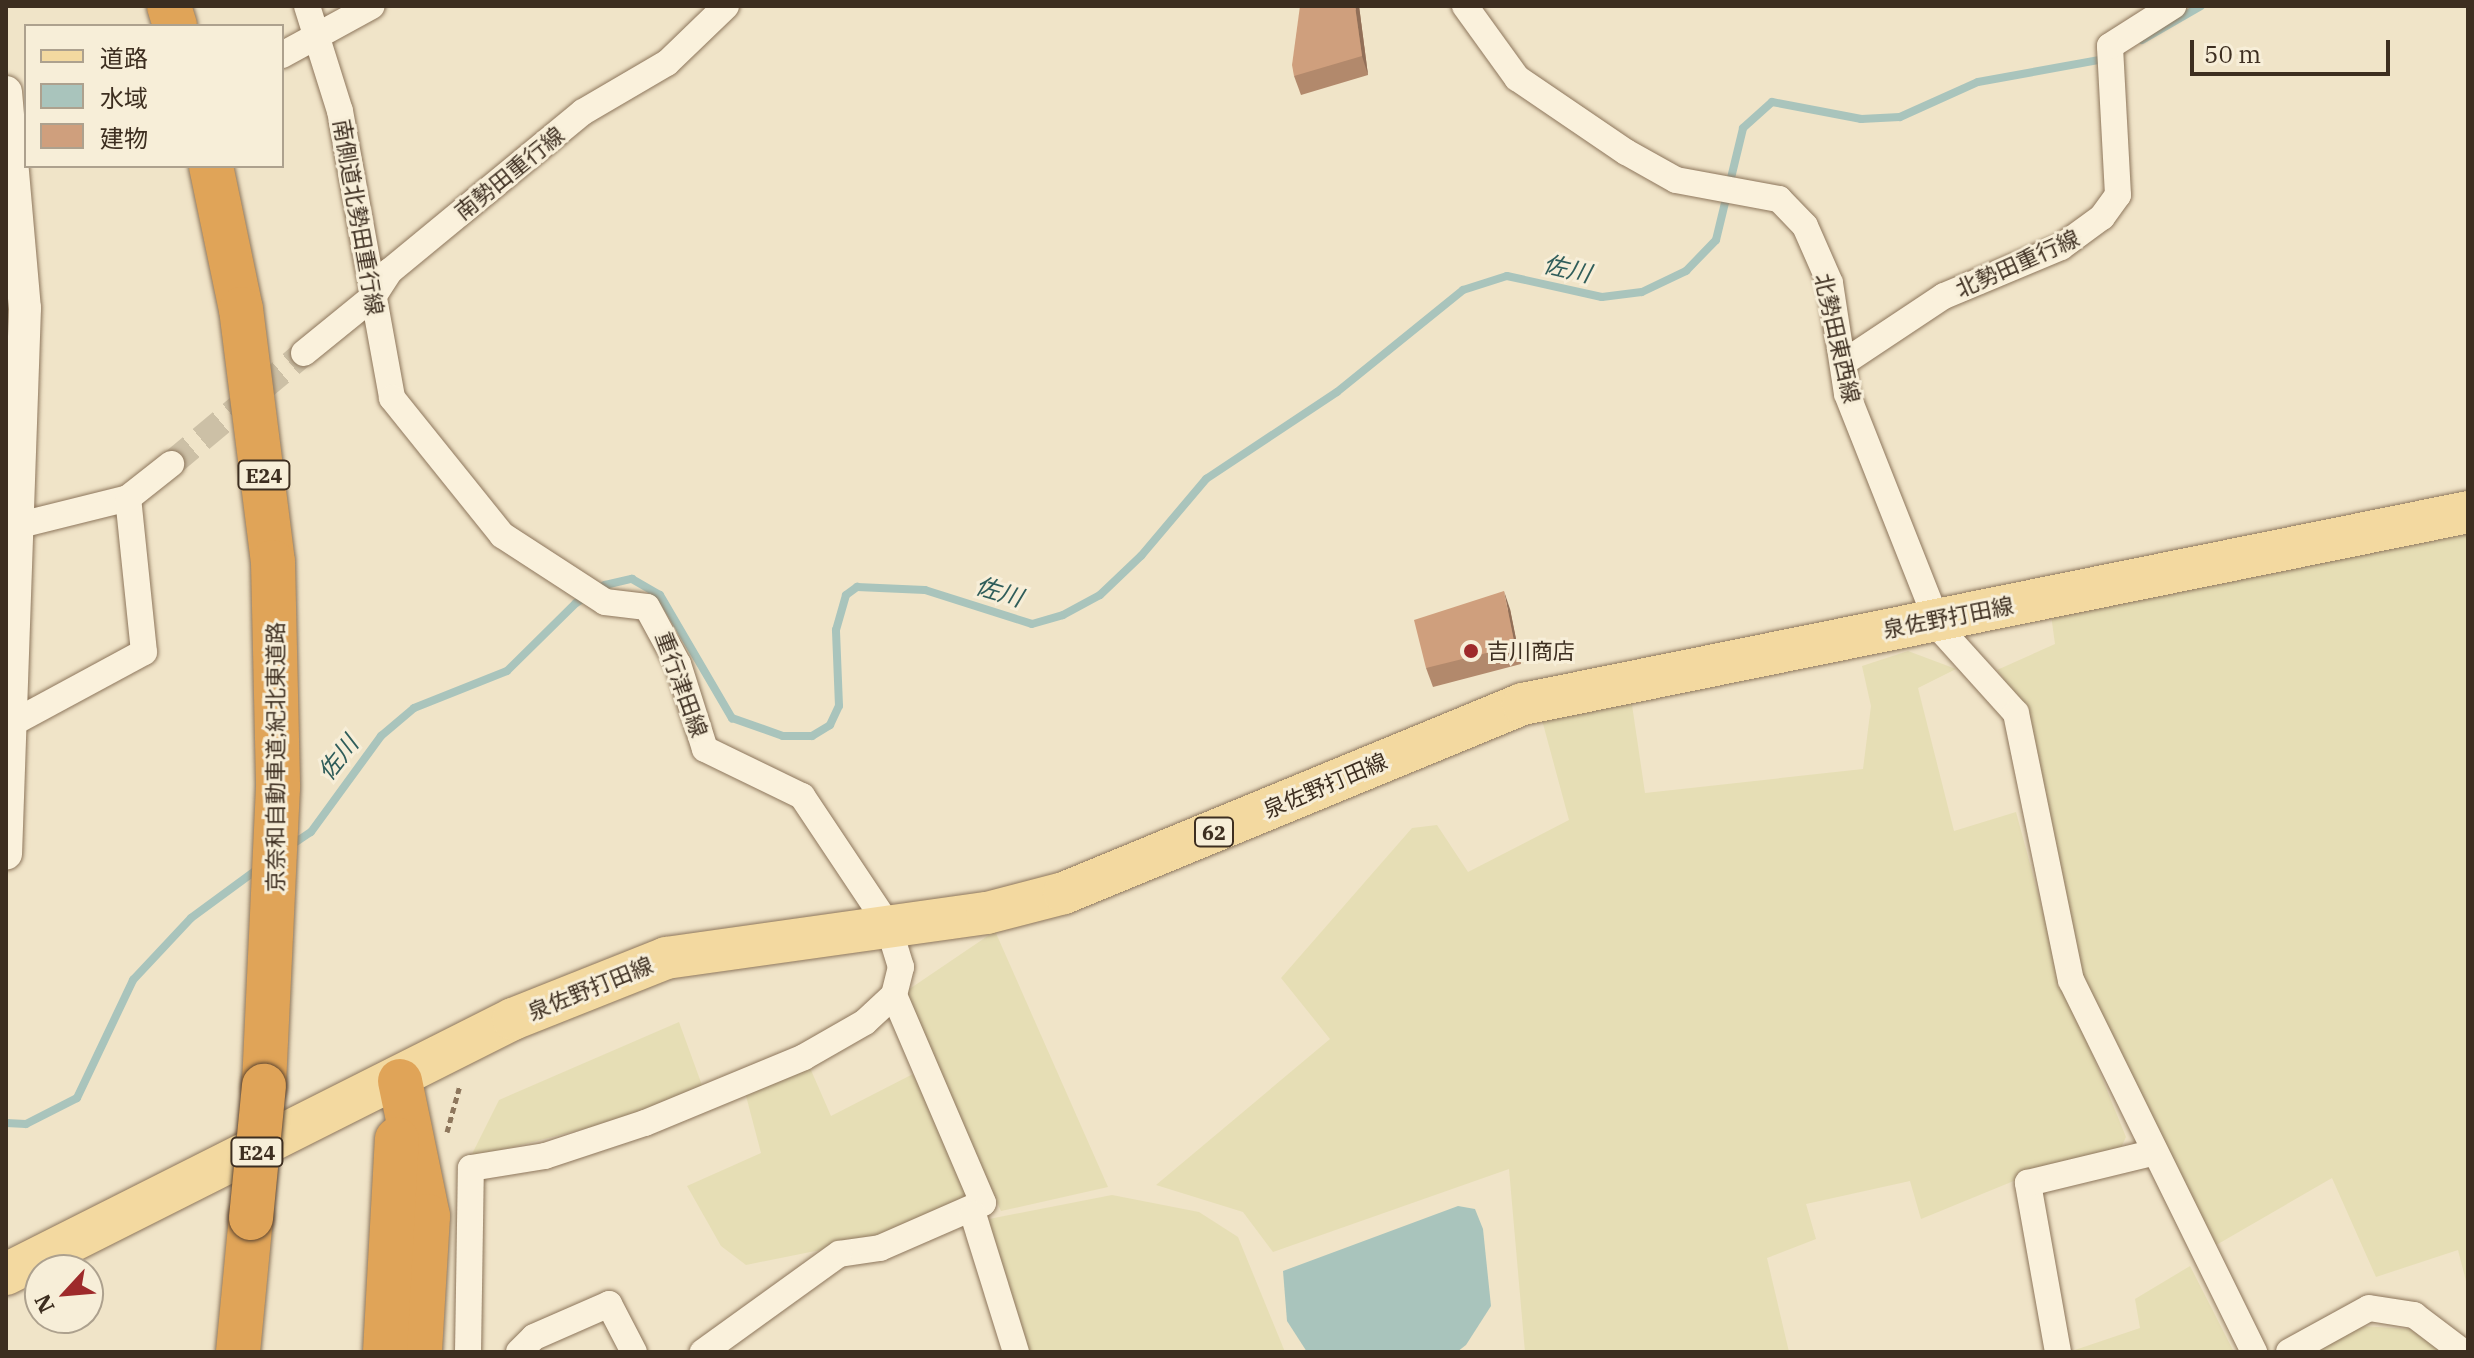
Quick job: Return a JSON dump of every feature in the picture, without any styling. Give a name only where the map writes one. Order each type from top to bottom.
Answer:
[{"type":"highway","name":"京奈和自動車道;紀北東道路","points":[[211,168],[260,433],[273,562],[278,787],[275,916],[264,1086],[238,1352]]},
{"type":"highway","points":[[385,1352],[400,1081]]},
{"type":"highway","points":[[400,1081],[428,1216],[420,1352]]},
{"type":"highway","points":[[232,1352],[244,1291]]},
{"type":"main road","name":"泉佐野打田線","points":[[6,1274],[400,1081],[527,1012],[666,958],[987,913],[1064,893],[1523,704],[2468,512]]},
{"type":"street","name":"南側道北勢田重行線","points":[[307,6],[340,111],[392,398]]},
{"type":"street","points":[[284,54],[372,6]]},
{"type":"street","name":"南勢田重行線","points":[[304,353],[373,297],[390,271],[571,122],[667,63],[726,6]]},
{"type":"street","name":"北勢田東西線","points":[[1465,6],[1529,87],[1676,180],[1779,199],[1805,226],[1830,283],[1847,394],[1937,620],[1949,645],[2016,713],[2071,980],[2152,1153],[2254,1352]]},
{"type":"street","name":"北勢田重行線","points":[[1843,363],[1944,296],[2061,247],[2102,217],[2118,195],[2108,59],[2173,6]]},
{"type":"street","points":[[6,92],[21,153],[25,308],[16,526],[10,574],[11,724],[6,854]]},
{"type":"street","name":"重行津田線","points":[[392,398],[502,535],[570,583],[605,602],[647,607],[678,664],[705,749],[802,796],[888,925]]},
{"type":"street","points":[[16,526],[128,498],[171,464]]},
{"type":"street","points":[[11,724],[144,652],[128,498]]},
{"type":"street","points":[[468,1352],[471,1168],[545,1156],[645,1123],[804,1057],[865,1022],[894,995],[901,967],[888,925]]},
{"type":"street","points":[[703,1352],[839,1254],[880,1248],[973,1214],[983,1203],[894,995]]},
{"type":"street","points":[[2058,1352],[2028,1183],[2152,1153]]},
{"type":"street","points":[[973,1214],[1016,1352]]},
{"type":"street","points":[[519,1352],[534,1337],[609,1304],[634,1352]]},
{"type":"street","points":[[2289,1352],[2369,1308],[2414,1315],[2463,1352]]},
{"type":"shaded area","points":[[2468,533],[2468,1289],[2458,1250],[2376,1277],[2332,1178],[2211,1248],[2078,968],[2023,707],[1997,670],[2055,644],[2051,615]]},
{"type":"shaded area","points":[[1908,651],[1956,669],[1918,688],[1954,831],[2016,812],[2061,978],[2126,1137],[2118,1154],[2021,1178],[1921,1219],[1910,1181],[1806,1204],[1816,1239],[1767,1258],[1789,1352],[1525,1352],[1509,1169],[1273,1252],[1243,1212],[1156,1185],[1330,1039],[1281,978],[1412,828],[1437,825],[1468,872],[1569,820],[1542,720],[1631,698],[1645,793],[1863,769],[1871,706],[1862,666]]},
{"type":"shaded area","points":[[995,931],[1108,1187],[1001,1211],[905,992]]},
{"type":"shaded area","points":[[679,1022],[703,1088],[642,1114],[470,1158],[499,1100]]},
{"type":"shaded area","points":[[807,1061],[831,1116],[913,1074],[971,1191],[966,1208],[880,1238],[746,1265],[721,1246],[687,1186],[761,1153],[745,1092]]},
{"type":"shaded area","points":[[1112,1195],[1199,1212],[1238,1237],[1285,1352],[1028,1352],[984,1220]]},
{"type":"shaded area","points":[[2190,1266],[2234,1352],[2069,1352],[2140,1328],[2135,1299]]},
{"type":"shaded area","points":[[2360,1326],[2410,1329],[2443,1352],[2308,1352]]},
{"type":"water","points":[[1458,1206],[1475,1209],[1483,1229],[1491,1306],[1466,1345],[1457,1352],[1307,1352],[1287,1321],[1283,1271]]},
{"type":"building","points":[[1300,6],[1355,6],[1362,56],[1294,76],[1292,65]]},
{"type":"building","name":"吉川商店","points":[[1504,591],[1515,646],[1426,668],[1414,620]]},
{"type":"waterway","name":"佐川","points":[[2142,40],[2201,6]]},
{"type":"waterway","name":"佐川","points":[[290,846],[311,832],[381,736],[414,708],[507,671],[576,603],[605,585],[632,579],[660,595],[732,718],[783,736],[812,736],[830,725],[839,706],[836,630],[846,595],[857,587],[925,590],[1032,624],[1063,615],[1100,595],[1141,556],[1206,479],[1337,392],[1463,290],[1507,276],[1602,297],[1642,292],[1686,271],[1716,240],[1743,128],[1772,102],[1861,119],[1900,117],[1978,82],[2105,59]]},
{"type":"waterway","name":"佐川","points":[[6,1123],[26,1124],[77,1098],[133,980],[191,918],[259,868]]},
{"type":"tunnel","points":[[171,464],[304,353]]},
{"type":"place","name":"吉川商店","points":[[1471,651]]}]
